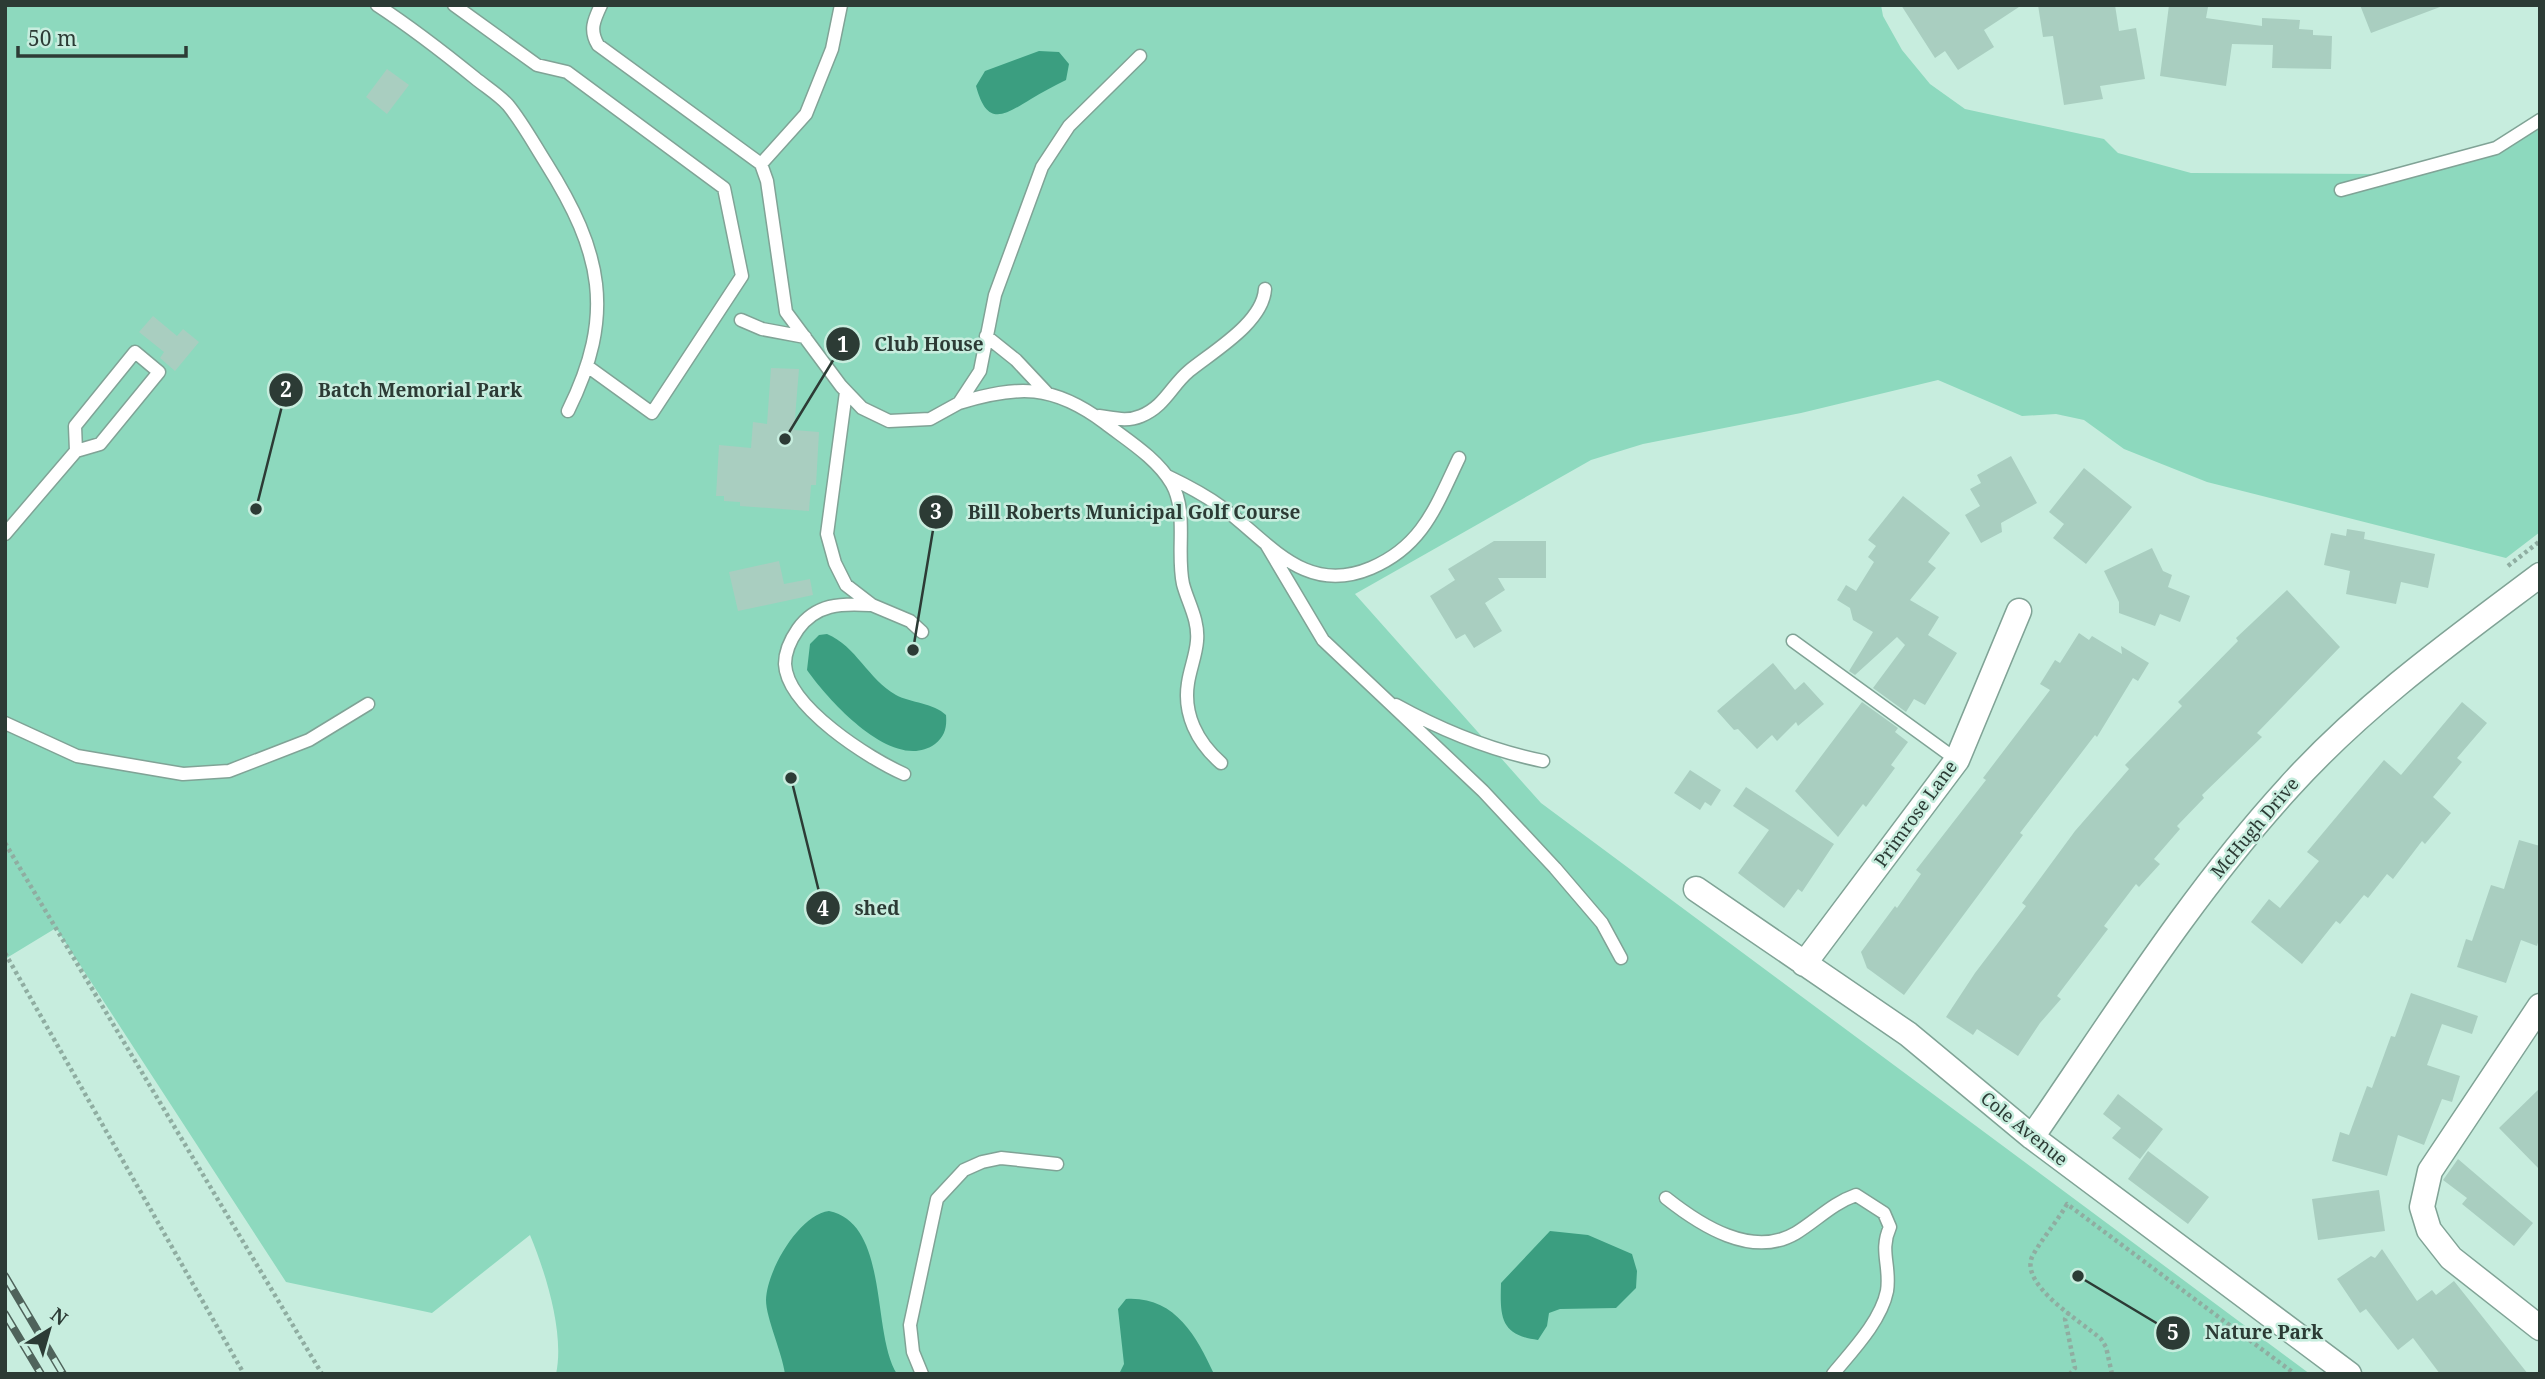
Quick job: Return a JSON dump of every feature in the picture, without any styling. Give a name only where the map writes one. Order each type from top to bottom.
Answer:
[{"type":"street","name":"McHugh Drive","points":[[2032,1137],[2196,900],[2291,785],[2399,682],[2540,575]]},
{"type":"street","name":"Primrose Lane","points":[[1804,964],[1957,760],[2019,611]]},
{"type":"street","name":"Cole Avenue","points":[[1696,889],[1908,1034],[2032,1137],[2350,1374]]},
{"type":"street","points":[[2540,1006],[2430,1171],[2422,1208],[2429,1230],[2451,1258],[2540,1328]]},
{"type":"lane","points":[[377,5],[415,30],[507,104],[567,198],[590,249],[598,284],[597,331],[587,366],[568,411]]},
{"type":"lane","points":[[454,5],[537,65],[567,72],[724,188],[742,276],[652,413],[587,366]]},
{"type":"lane","points":[[601,5],[593,21],[592,36],[598,46],[761,164],[767,181],[786,312],[846,392],[862,408],[889,421],[930,419],[959,403],[1012,389],[1047,394],[1095,415],[1152,460],[1172,484],[1179,510],[1183,583],[1197,627],[1188,682],[1189,714],[1198,737],[1221,763]]},
{"type":"lane","points":[[761,164],[806,114],[832,49],[841,5]]},
{"type":"lane","points":[[959,403],[970,391],[980,371],[995,295],[1042,167],[1069,126],[1140,56]]},
{"type":"lane","points":[[2341,190],[2496,148],[2540,120]]},
{"type":"lane","points":[[1095,415],[1132,419],[1153,410],[1190,370],[1237,333],[1261,305],[1265,289]]},
{"type":"lane","points":[[741,320],[762,329],[805,337]]},
{"type":"lane","points":[[986,336],[1016,360],[1047,394]]},
{"type":"lane","points":[[5,534],[76,451],[100,444],[159,372],[135,352],[75,426],[76,451]]},
{"type":"lane","points":[[846,392],[827,534],[835,563],[846,585],[872,605],[910,621],[922,632]]},
{"type":"lane","points":[[1163,474],[1224,509],[1266,544],[1319,576],[1340,577],[1385,561],[1416,538],[1434,510],[1459,458]]},
{"type":"lane","points":[[1266,544],[1323,640],[1483,792],[1602,923],[1621,958]]},
{"type":"lane","points":[[872,605],[845,603],[819,608],[789,643],[785,665],[802,699],[825,722],[874,761],[904,774]]},
{"type":"lane","points":[[1793,640],[1957,760]]},
{"type":"lane","points":[[1383,698],[1445,732],[1503,753],[1543,761]]},
{"type":"lane","points":[[5,723],[77,756],[183,774],[229,771],[309,740],[368,704]]},
{"type":"lane","points":[[922,1374],[913,1352],[910,1325],[937,1199],[964,1170],[982,1162],[1001,1158],[1057,1164]]},
{"type":"lane","points":[[1666,1198],[1710,1228],[1755,1242],[1778,1241],[1795,1233],[1839,1201],[1856,1195],[1884,1213],[1890,1227],[1883,1241],[1888,1266],[1881,1310],[1833,1374]]},
{"type":"path","points":[[2508,566],[2540,541]]},
{"type":"path","points":[[5,844],[322,1374]]},
{"type":"path","points":[[5,953],[244,1374]]},
{"type":"path","points":[[2112,1374],[2106,1347],[2101,1339],[2039,1289],[2032,1278],[2031,1257],[2067,1204],[2295,1374]]},
{"type":"path","points":[[2069,1312],[2065,1319],[2075,1368],[2070,1374]]},
{"type":"shaded area","points":[[5,5],[1881,5],[1883,16],[1902,50],[1930,84],[1965,109],[2104,139],[2118,153],[2191,173],[2379,174],[2511,140],[2540,121],[2540,532],[2506,558],[2207,482],[2124,449],[2084,420],[2056,414],[2022,416],[1938,380],[1801,413],[1643,444],[1591,460],[1355,594],[1541,803],[2310,1374],[556,1374],[556,1321],[542,1266],[530,1235],[432,1313],[286,1282],[56,928],[5,959]]},
{"type":"shaded area","points":[[1039,51],[1059,52],[1069,64],[1066,80],[1004,113],[991,113],[985,108],[976,86],[985,71]]},
{"type":"shaded area","points":[[827,634],[846,646],[877,680],[896,695],[935,708],[946,715],[945,731],[941,738],[935,744],[919,751],[901,749],[882,742],[846,715],[807,670],[810,644],[819,635]]},
{"type":"shaded area","points":[[829,1211],[848,1220],[862,1236],[876,1282],[889,1356],[897,1374],[785,1374],[767,1307],[768,1288],[778,1260],[796,1233],[807,1222]]},
{"type":"shaded area","points":[[1550,1231],[1588,1235],[1632,1254],[1637,1271],[1636,1288],[1616,1308],[1560,1309],[1549,1313],[1547,1326],[1538,1340],[1525,1338],[1509,1329],[1505,1322],[1501,1306],[1501,1283]]},
{"type":"shaded area","points":[[1126,1299],[1143,1300],[1170,1311],[1191,1332],[1214,1374],[1119,1374],[1124,1364],[1118,1309]]},
{"type":"building","points":[[1901,5],[2022,5],[1984,30],[1994,47],[1958,70],[1945,51],[1935,58]]},
{"type":"building","points":[[2038,5],[2115,5],[2119,31],[2136,28],[2145,79],[2100,86],[2103,99],[2064,105],[2053,36],[2043,37]]},
{"type":"building","points":[[2169,5],[2208,7],[2206,18],[2262,26],[2262,18],[2300,20],[2299,29],[2313,30],[2313,35],[2332,36],[2331,69],[2272,68],[2273,45],[2232,44],[2226,86],[2160,76]]},
{"type":"building","points":[[2360,5],[2440,5],[2440,7],[2371,33]]},
{"type":"building","points":[[387,69],[409,85],[387,114],[366,97]]},
{"type":"building","points":[[153,316],[177,336],[183,329],[199,342],[175,371],[160,358],[164,352],[139,332]]},
{"type":"building","points":[[771,368],[799,369],[794,430],[819,432],[816,485],[811,485],[809,511],[740,506],[740,502],[724,501],[724,496],[716,496],[719,445],[751,448],[753,422],[767,424]]},
{"type":"building","points":[[2011,456],[2037,503],[2001,523],[2002,532],[1981,543],[1965,515],[1980,506],[1970,489],[1981,483],[1977,475]]},
{"type":"building","points":[[2084,468],[2132,507],[2086,564],[2053,538],[2064,524],[2049,512]]},
{"type":"building","points":[[1903,496],[1950,533],[1928,562],[1936,568],[1910,600],[1939,617],[1928,635],[1957,653],[1925,705],[1914,699],[1906,712],[1873,688],[1905,645],[1897,637],[1855,675],[1849,671],[1873,632],[1853,620],[1850,608],[1837,600],[1846,585],[1856,591],[1874,562],[1868,557],[1876,546],[1868,540]]},
{"type":"building","points":[[2347,529],[2365,532],[2364,539],[2435,554],[2428,588],[2401,582],[2396,604],[2346,594],[2350,571],[2324,565],[2331,533],[2346,536]]},
{"type":"building","points":[[1494,541],[1546,541],[1546,578],[1498,578],[1505,590],[1485,603],[1502,631],[1474,648],[1465,634],[1456,639],[1430,596],[1455,580],[1448,569]]},
{"type":"building","points":[[2152,548],[2163,571],[2172,575],[2168,587],[2190,596],[2180,622],[2160,614],[2155,626],[2119,613],[2119,602],[2104,571]]},
{"type":"building","points":[[779,561],[784,584],[810,579],[813,595],[738,611],[729,572]]},
{"type":"building","points":[[2287,590],[2340,647],[2257,733],[2262,737],[2202,795],[2204,798],[2177,826],[2180,829],[2154,859],[2160,864],[2139,887],[2136,884],[2104,926],[2108,929],[2057,996],[2061,999],[2040,1023],[2018,1056],[1977,1029],[1973,1035],[1946,1017],[1975,973],[2026,906],[2022,903],[2075,831],[2129,769],[2125,765],[2182,706],[2178,702],[2238,641],[2236,638]]},
{"type":"building","points":[[2079,633],[2089,640],[2092,636],[2122,654],[2121,646],[2149,663],[2138,681],[2133,678],[2097,737],[2095,735],[2020,833],[2023,835],[1904,995],[1867,968],[1861,952],[1895,906],[1897,908],[1921,874],[1916,870],[1986,780],[1983,778],[2050,690],[2040,684],[2055,660],[2060,663]]},
{"type":"building","points":[[1773,663],[1795,690],[1804,682],[1824,704],[1798,726],[1796,722],[1777,741],[1772,735],[1757,749],[1717,711]]},
{"type":"building","points":[[1862,702],[1898,728],[1895,732],[1908,742],[1891,765],[1895,768],[1866,807],[1863,804],[1838,837],[1795,791]]},
{"type":"building","points":[[2462,702],[2487,723],[2457,758],[2462,762],[2433,797],[2451,813],[2425,844],[2422,841],[2393,879],[2387,874],[2368,898],[2364,895],[2340,924],[2336,921],[2302,964],[2251,922],[2269,899],[2280,908],[2319,861],[2307,852],[2384,760],[2401,775]]},
{"type":"building","points":[[1690,770],[1721,790],[1711,806],[1705,802],[1700,810],[1674,793]]},
{"type":"building","points":[[1746,787],[1834,844],[1802,892],[1798,889],[1784,908],[1738,873],[1769,830],[1733,806]]},
{"type":"building","points":[[2519,840],[2540,846],[2540,936],[2537,946],[2521,940],[2506,983],[2457,967],[2466,939],[2472,941],[2491,885],[2504,889]]},
{"type":"building","points":[[2411,993],[2478,1016],[2472,1034],[2442,1024],[2427,1065],[2460,1076],[2452,1102],[2442,1099],[2424,1145],[2398,1135],[2387,1176],[2332,1161],[2340,1132],[2349,1135],[2367,1086],[2372,1088],[2391,1036],[2395,1037]]},
{"type":"building","points":[[2540,1088],[2540,1170],[2499,1128]]},
{"type":"building","points":[[2118,1094],[2163,1129],[2140,1159],[2112,1138],[2121,1128],[2103,1114]]},
{"type":"building","points":[[2148,1151],[2209,1197],[2188,1224],[2128,1179]]},
{"type":"building","points":[[2458,1159],[2533,1223],[2514,1246],[2462,1204],[2467,1198],[2443,1180]]},
{"type":"building","points":[[2379,1190],[2385,1231],[2318,1240],[2312,1199]]},
{"type":"building","points":[[2382,1249],[2417,1301],[2432,1290],[2436,1295],[2454,1281],[2528,1374],[2440,1374],[2413,1338],[2398,1350],[2366,1309],[2360,1313],[2337,1279],[2371,1256],[2375,1258]]},
{"type":"railway","points":[[5,1276],[63,1374]]},
{"type":"railway","points":[[5,1314],[41,1374]]},
{"type":"place","name":"Club House","points":[[785,439]]},
{"type":"place","name":"Batch Memorial Park","points":[[256,509]]},
{"type":"place","name":"Bill Roberts Municipal Golf Course","points":[[913,650]]},
{"type":"place","name":"shed","points":[[791,778]]},
{"type":"place","name":"Nature Park","points":[[2078,1276]]}]
